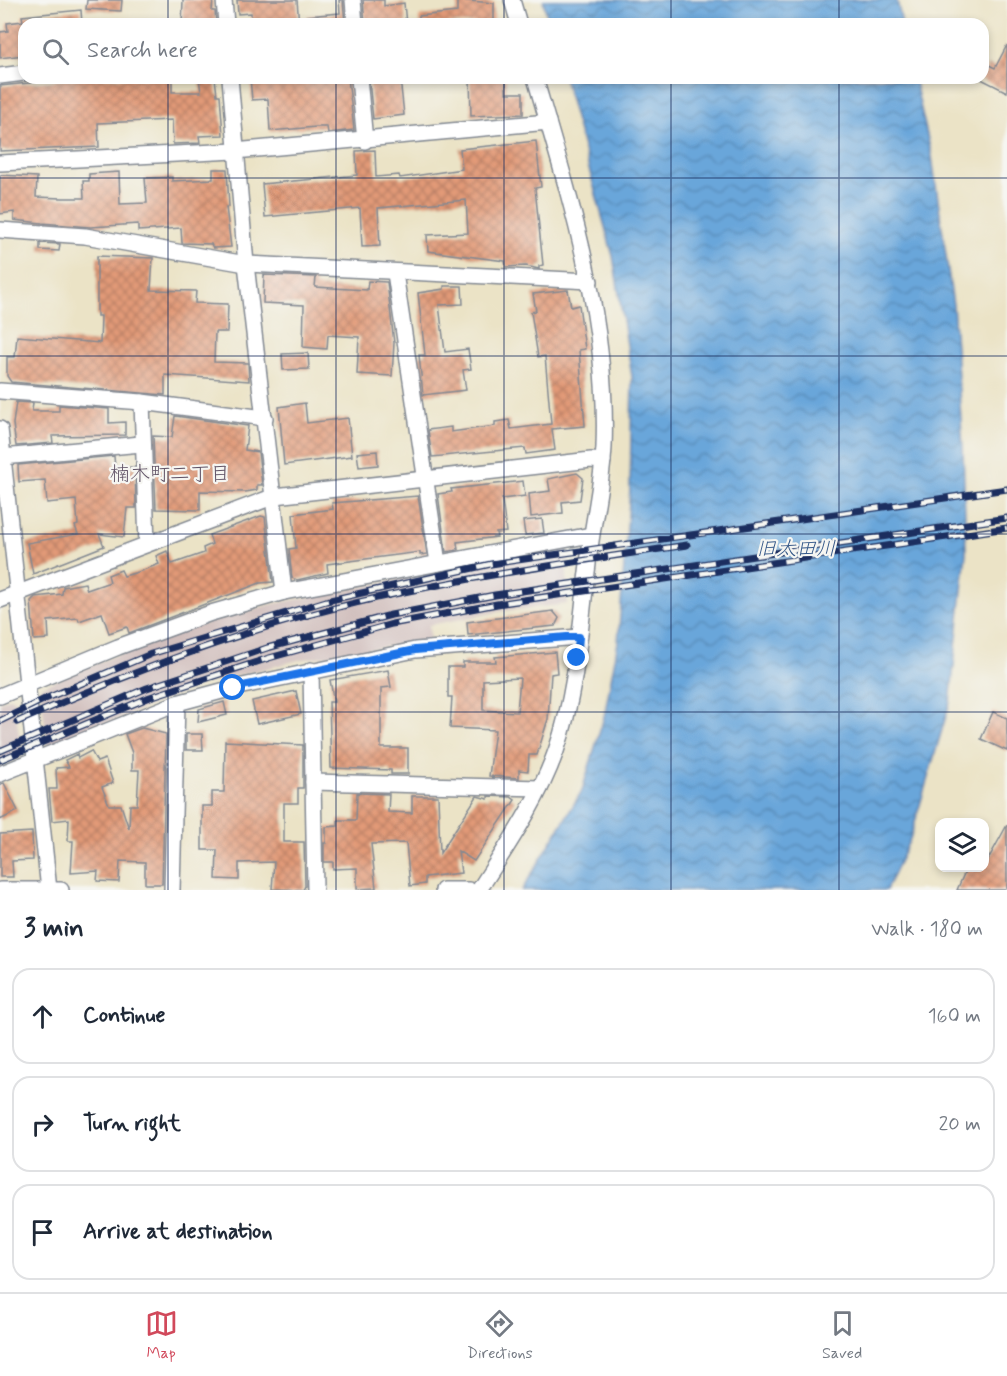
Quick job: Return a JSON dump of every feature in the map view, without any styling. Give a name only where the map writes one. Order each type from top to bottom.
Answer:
[{"type":"street","points":[[224,0],[226,18]]},
{"type":"street","points":[[353,0],[354,18]]},
{"type":"street","points":[[512,0],[517,18]]},
{"type":"street","points":[[0,76],[18,74]]},
{"type":"street","points":[[230,84],[246,264],[275,496],[284,592]]},
{"type":"street","points":[[360,84],[365,141]]},
{"type":"street","points":[[479,890],[540,788],[556,752],[569,707],[603,461],[603,380],[590,281],[537,84]]},
{"type":"street","points":[[0,163],[236,151],[365,141],[548,122]]},
{"type":"street","points":[[0,230],[85,236],[246,264],[590,281]]},
{"type":"street","points":[[395,273],[438,563]]},
{"type":"street","points":[[0,391],[142,402],[265,418]]},
{"type":"street","points":[[142,402],[141,444],[147,544]]},
{"type":"street","points":[[0,429],[5,533],[16,594],[27,683],[49,890]]},
{"type":"street","points":[[3,457],[141,444]]},
{"type":"street","points":[[0,600],[275,496],[591,460],[603,461]]},
{"type":"street","points":[[0,696],[27,683],[212,613],[284,592],[591,535]]},
{"type":"street","points":[[0,774],[177,703],[311,670],[415,650],[579,637]]},
{"type":"street","points":[[311,670],[315,890]]},
{"type":"street","points":[[172,890],[177,703]]},
{"type":"street","points":[[313,782],[540,788]]},
{"type":"street","points":[[0,890],[61,890]]},
{"type":"street","points":[[443,890],[469,890]]},
{"type":"shaded area","points":[[567,546],[567,604],[504,611],[429,625],[430,640],[299,660],[204,684],[48,747],[40,687],[163,636],[268,605]]},
{"type":"shaded area","points":[[8,698],[14,699],[22,756],[0,766],[0,702]]},
{"type":"water","points":[[543,0],[897,0],[901,18],[548,18]]},
{"type":"water","name":"旧太田川","points":[[566,84],[915,84],[932,157],[953,305],[963,448],[966,553],[950,702],[910,839],[886,890],[522,890],[582,791],[604,717],[618,642],[630,489],[632,377],[613,256]]},
{"type":"building","points":[[87,0],[122,0],[121,11],[86,9]]},
{"type":"building","points":[[183,0],[213,0],[212,11],[215,11],[216,18],[182,18]]},
{"type":"building","points":[[237,0],[297,0],[298,18],[251,18],[251,13],[238,14]]},
{"type":"building","points":[[339,0],[343,0],[344,18],[307,18],[307,16],[340,13]]},
{"type":"building","points":[[363,0],[384,0],[384,6],[404,3],[405,18],[364,18]]},
{"type":"building","points":[[457,0],[494,3],[494,18],[419,18],[419,16],[457,12]]},
{"type":"building","points":[[81,10],[82,18],[22,18],[22,16]]},
{"type":"building","points":[[18,22],[18,56],[0,58],[0,32],[8,31],[7,23]]},
{"type":"building","points":[[1007,45],[1007,92],[989,83],[989,65],[995,68]]},
{"type":"building","points":[[172,84],[172,92],[201,92],[200,84],[216,84],[217,95],[220,95],[223,135],[199,136],[200,143],[173,144],[172,120],[98,123],[99,147],[0,151],[0,86]]},
{"type":"building","points":[[251,84],[349,84],[354,130],[328,133],[327,127],[316,127],[270,131],[268,99],[252,100]]},
{"type":"building","points":[[369,84],[401,84],[404,115],[373,119]]},
{"type":"building","points":[[470,84],[506,84],[506,93],[523,93],[523,114],[471,116]]},
{"type":"building","points":[[536,141],[541,187],[535,188],[543,265],[539,266],[539,269],[526,266],[506,267],[505,261],[428,251],[427,235],[468,233],[466,200],[378,208],[380,246],[362,247],[360,208],[265,217],[262,184],[357,175],[356,151],[375,150],[376,177],[399,175],[400,178],[462,169],[460,149]]},
{"type":"building","points":[[213,169],[227,169],[229,207],[226,207],[231,247],[213,248],[211,244],[182,243],[181,228],[138,231],[138,224],[90,227],[14,220],[14,212],[0,214],[0,175],[37,177],[36,197],[84,198],[83,181],[89,181],[89,174],[119,172],[120,204],[147,203],[145,178],[172,177],[172,181],[213,179]]},
{"type":"building","points":[[40,243],[60,244],[59,251],[40,250]]},
{"type":"building","points":[[97,256],[153,258],[151,290],[196,291],[195,303],[228,304],[227,332],[215,332],[214,362],[248,363],[249,381],[165,375],[165,395],[11,382],[7,376],[7,357],[15,357],[17,336],[100,343],[101,316],[97,316]]},
{"type":"building","points":[[264,275],[316,277],[315,287],[367,290],[368,281],[387,282],[394,343],[392,376],[357,374],[359,337],[328,335],[327,349],[303,347],[304,305],[263,303]]},
{"type":"building","points":[[444,286],[462,286],[463,304],[439,305],[445,352],[468,349],[471,369],[463,370],[466,390],[423,395],[419,355],[425,355],[418,293],[444,289]]},
{"type":"building","points":[[568,290],[571,307],[579,305],[585,349],[579,350],[585,426],[552,429],[555,450],[526,454],[525,448],[432,457],[428,430],[451,427],[451,432],[495,426],[495,422],[509,420],[511,429],[551,424],[545,356],[538,357],[531,312],[536,311],[533,294]]},
{"type":"building","points":[[308,353],[309,369],[283,370],[282,354]]},
{"type":"building","points":[[16,402],[33,403],[32,411],[59,411],[59,405],[109,409],[109,423],[125,422],[125,435],[52,436],[53,443],[16,446],[13,424]]},
{"type":"building","points":[[305,403],[307,423],[348,418],[352,456],[284,465],[279,407]]},
{"type":"building","points":[[175,416],[248,426],[245,450],[258,452],[262,485],[257,485],[257,490],[245,492],[200,491],[200,510],[156,509],[153,436],[172,437]]},
{"type":"building","points":[[377,451],[378,465],[359,467],[357,453]]},
{"type":"building","points":[[114,456],[115,468],[135,467],[136,508],[127,508],[124,537],[99,534],[104,546],[33,574],[27,543],[78,534],[75,526],[78,525],[76,500],[47,503],[45,480],[19,482],[18,465]]},
{"type":"building","points":[[577,473],[583,478],[580,500],[562,502],[563,513],[531,517],[529,494],[550,491],[548,479]]},
{"type":"building","points":[[523,481],[525,496],[502,499],[506,532],[496,533],[497,537],[457,542],[458,550],[446,552],[438,494],[452,492],[451,489]]},
{"type":"building","points":[[418,496],[427,554],[420,555],[420,552],[327,564],[328,573],[297,580],[292,578],[289,549],[296,548],[293,514],[333,509],[332,503]]},
{"type":"building","points":[[261,516],[265,517],[273,582],[260,583],[129,633],[127,627],[109,633],[102,613],[79,621],[78,618],[48,621],[49,639],[34,640],[31,601],[35,597],[62,594],[63,587],[85,583],[87,590],[110,582],[108,575],[121,570],[124,576],[159,564],[156,556],[167,551],[172,564],[204,553],[203,548],[212,544],[209,535]]},
{"type":"building","points":[[542,519],[544,533],[525,535],[523,521]]},
{"type":"building","points":[[553,611],[559,618],[555,626],[468,635],[467,622]]},
{"type":"building","points":[[555,652],[557,673],[551,674],[548,719],[537,755],[529,755],[528,771],[519,770],[519,778],[489,776],[495,730],[450,728],[452,697],[448,697],[448,667],[463,667],[463,662],[496,662],[495,657]],"holes":[[[520,678],[517,712],[483,710],[483,680]]]},
{"type":"building","points":[[388,670],[391,687],[381,688],[381,748],[408,748],[408,774],[391,774],[391,770],[331,768],[329,702],[334,702],[330,680]]},
{"type":"building","points":[[296,691],[301,714],[257,724],[252,701]]},
{"type":"building","points":[[224,702],[227,715],[198,722],[199,709]]},
{"type":"building","points":[[993,712],[1007,718],[1007,751],[981,739]]},
{"type":"building","points":[[142,728],[166,734],[162,884],[145,884],[145,862],[120,861],[119,882],[97,881],[98,871],[71,873],[73,841],[68,841],[69,819],[52,821],[49,789],[57,789],[56,768],[69,767],[65,760],[77,754],[78,758],[91,751],[97,762],[105,759],[113,783],[102,787],[109,805],[121,805],[129,829],[130,805],[137,805],[139,770],[132,770],[132,753],[125,734]]},
{"type":"building","points":[[186,734],[202,734],[203,750],[186,750]]},
{"type":"building","points":[[225,741],[303,745],[303,788],[298,788],[298,803],[284,803],[284,842],[304,842],[305,886],[303,890],[272,889],[274,862],[239,863],[239,880],[216,879],[217,850],[202,850],[202,806],[212,806],[212,792],[224,792]]},
{"type":"building","points":[[4,783],[18,811],[0,820],[0,784]]},
{"type":"building","points":[[357,793],[389,794],[388,812],[412,813],[412,796],[438,796],[440,853],[477,796],[488,799],[488,796],[511,797],[515,800],[474,861],[458,851],[461,873],[425,877],[425,884],[410,886],[406,843],[371,844],[376,888],[357,889],[357,868],[333,869],[333,862],[324,862],[324,843],[326,843],[326,827],[338,826],[338,820],[356,820]]},
{"type":"building","points":[[1007,825],[1007,890],[957,890],[965,872],[989,872],[989,858]]},
{"type":"building","points":[[32,832],[33,860],[12,861],[13,877],[0,877],[0,834]]},
{"type":"railway","points":[[0,721],[45,699],[151,654],[326,601],[491,564],[1007,489]]},
{"type":"railway","points":[[0,751],[147,688],[267,648],[391,615],[495,595],[1007,518]]},
{"type":"railway","points":[[0,760],[150,697],[269,658],[392,624],[497,604],[1007,528]]},
{"type":"railway","points":[[17,722],[172,659],[318,612],[475,578],[687,545]]},
{"type":"district","name":"楠木町二丁目","points":[[170,473]]},
{"type":"route","points":[[233,688],[415,650],[579,637],[577,658]]}]
